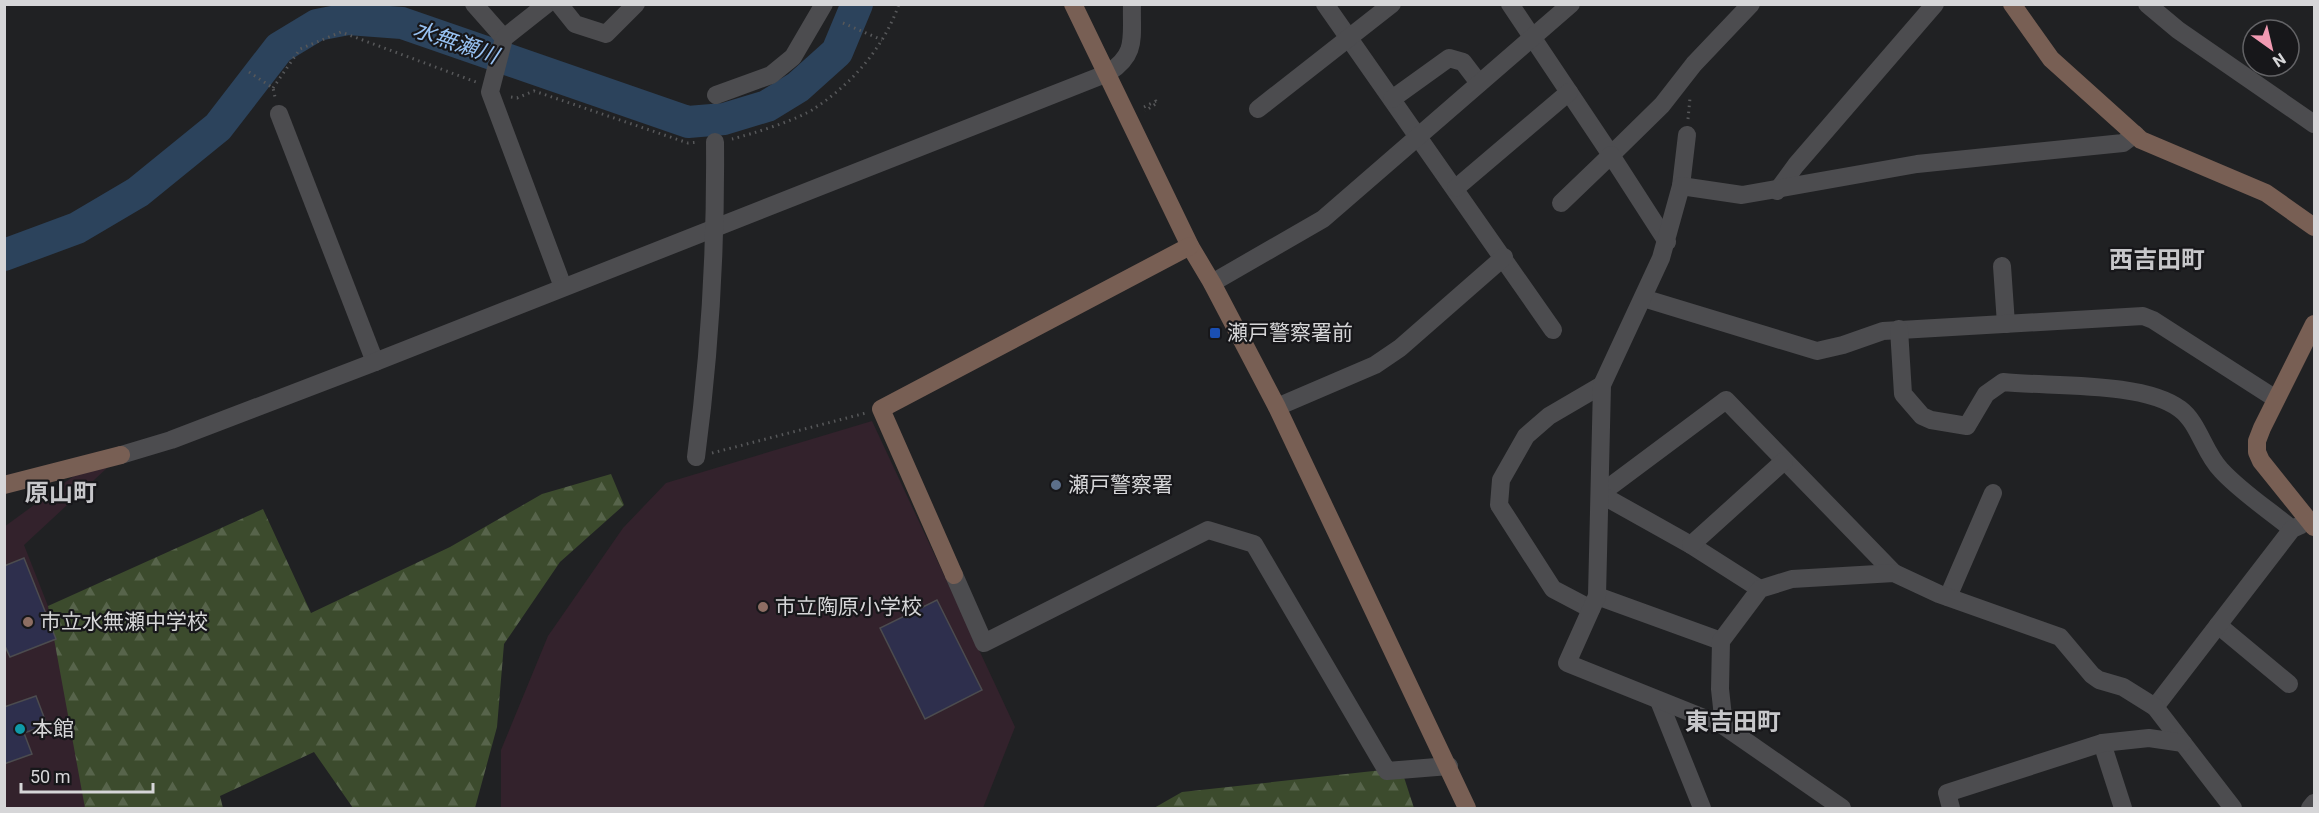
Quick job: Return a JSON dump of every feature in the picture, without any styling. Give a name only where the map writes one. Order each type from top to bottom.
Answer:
[{"type":"street","points":[[474,4],[503,42]]},
{"type":"street","points":[[547,4],[503,42],[483,87],[563,287]]},
{"type":"street","points":[[559,4],[575,24],[606,34],[636,4]]},
{"type":"street","points":[[716,95],[771,75],[793,57],[824,4]]},
{"type":"street","points":[[1072,4],[1108,73],[1190,246],[1277,407],[1467,808]]},
{"type":"street","points":[[4,485],[171,440],[1108,73],[1123,63],[1130,50],[1131,4]]},
{"type":"street","points":[[1325,4],[1456,188],[1553,330]]},
{"type":"street","points":[[1258,109],[1392,4]]},
{"type":"street","points":[[1510,4],[1667,242]]},
{"type":"street","points":[[1212,283],[1323,219],[1571,4]]},
{"type":"street","points":[[1561,203],[1662,105],[1694,64],[1751,4]]},
{"type":"street","points":[[1777,191],[1796,165],[1935,4]]},
{"type":"street","points":[[2012,4],[2051,59],[2135,135],[2150,144],[2266,193],[2314,227]]},
{"type":"street","points":[[2148,4],[2178,30],[2314,124]]},
{"type":"street","points":[[1392,99],[1449,58],[1463,62],[1479,83]]},
{"type":"street","points":[[1456,188],[1569,92]]},
{"type":"street","points":[[279,114],[375,362]]},
{"type":"street","points":[[1686,135],[1681,186],[1667,242],[1602,385],[1594,602],[1567,663],[1724,726],[1842,808]]},
{"type":"street","points":[[1681,186],[1742,195],[1777,191],[1917,164],[2123,143],[2135,135]]},
{"type":"street","points":[[696,457],[708,366],[716,227],[715,142]]},
{"type":"street","points":[[1190,246],[881,409],[984,643],[1208,530],[1254,544],[1387,771],[1449,766]]},
{"type":"street","points":[[1277,407],[1375,365],[1400,348],[1504,257]]},
{"type":"street","points":[[2002,266],[2006,324]]},
{"type":"street","points":[[1643,298],[1817,351],[1843,345],[1883,330],[2143,316],[2153,320],[2276,399]]},
{"type":"street","points":[[2305,526],[2257,452],[2262,428],[2314,324]]},
{"type":"street","points":[[1899,329],[1902,394],[1922,416],[1931,420],[1967,426],[1986,394],[2004,382],[2041,386],[2109,387],[2157,399],[2180,409],[2220,469],[2305,526]]},
{"type":"street","points":[[1602,385],[1549,416],[1526,436],[1501,480],[1499,505],[1553,589],[1721,641]]},
{"type":"street","points":[[1599,494],[1726,400],[1894,573],[1948,597],[2060,637],[2092,675],[2099,680],[2123,687],[2155,707],[2233,808]]},
{"type":"street","points":[[1691,545],[1784,461]]},
{"type":"street","points":[[1948,597],[1993,493]]},
{"type":"street","points":[[1599,494],[1691,545],[1760,589]]},
{"type":"street","points":[[2155,707],[2218,625],[2305,526]]},
{"type":"street","points":[[1724,726],[1720,689],[1721,641],[1760,589],[1792,579],[1894,573]]},
{"type":"street","points":[[2218,625],[2289,684]]},
{"type":"street","points":[[1659,701],[1702,808]]},
{"type":"street","points":[[1951,808],[1947,793],[2102,743],[2149,738],[2183,743]]},
{"type":"street","points":[[2102,743],[2123,808]]},
{"type":"street","points":[[2310,808],[2314,803]]},
{"type":"path","points":[[249,72],[273,88],[300,49],[341,32],[517,98],[534,91],[688,143],[715,142],[735,138],[814,109],[860,71],[891,28],[899,4]]},
{"type":"path","points":[[843,23],[882,40]]},
{"type":"path","points":[[696,457],[881,409]]},
{"type":"shaded area","name":"市立陶原小学校","points":[[872,421],[1015,727],[983,808],[501,808],[501,750],[548,636],[623,528],[666,483]]},
{"type":"shaded area","name":"市立水無瀬中学校","points":[[121,455],[24,545],[48,606],[91,808],[5,808],[4,527],[93,462]]},
{"type":"green space","points":[[611,474],[624,505],[560,562],[504,644],[497,727],[475,808],[353,808],[314,752],[220,796],[223,808],[85,808],[48,606],[263,509],[311,613],[450,547],[542,494]]},
{"type":"green space","points":[[1401,768],[1414,808],[1154,808],[1182,792]]},
{"type":"building","points":[[24,558],[56,639],[10,657],[4,644],[4,566]]},
{"type":"building","points":[[937,600],[982,690],[925,719],[880,628]]},
{"type":"building","name":"本館","points":[[36,696],[47,725],[24,733],[32,754],[4,764],[4,707]]},
{"type":"waterway","name":"水無瀬川","points":[[4,255],[77,228],[138,192],[218,127],[279,48],[317,25],[348,19],[402,23],[688,122],[724,119],[767,106],[798,87],[837,52],[857,4]]},
{"type":"place","name":"瀬戸警察署前","points":[[1215,333]]},
{"type":"place","name":"瀬戸警察署","points":[[1056,485]]},
{"type":"place","name":"市立陶原小学校","points":[[763,607]]},
{"type":"place","name":"市立水無瀬中学校","points":[[28,622]]},
{"type":"place","name":"本館","points":[[20,729]]},
{"type":"district","name":"西吉田町","points":[[2157,260]]},
{"type":"district","name":"原山町","points":[[61,493]]},
{"type":"district","name":"東吉田町","points":[[1733,722]]}]
